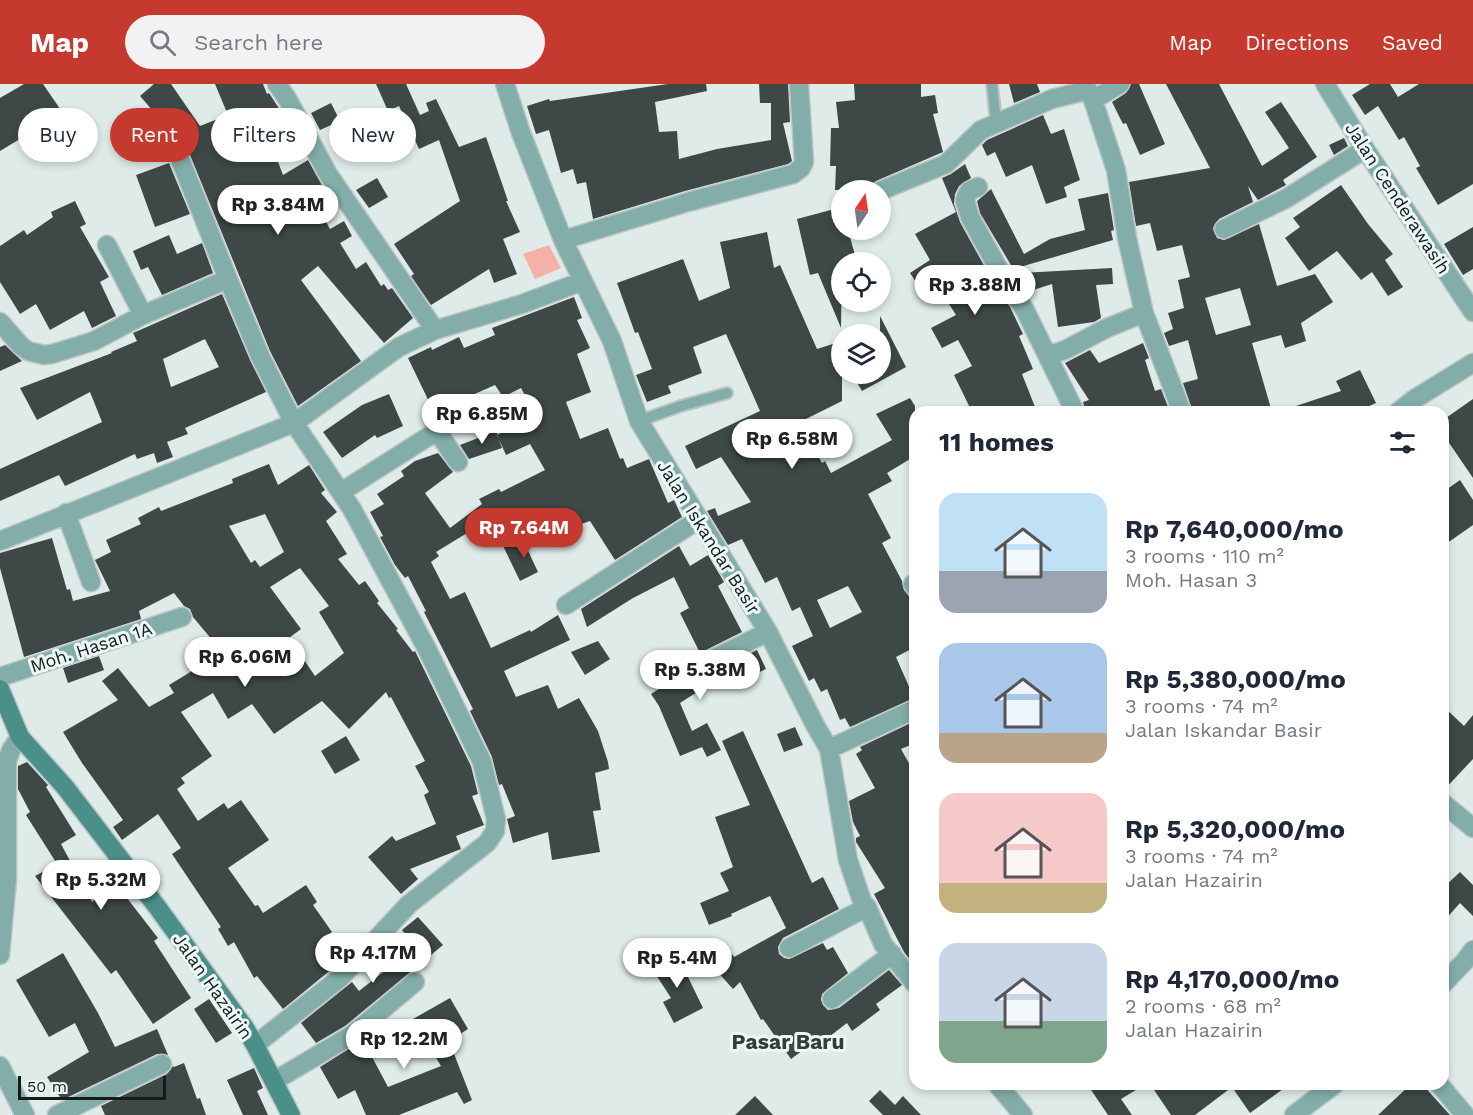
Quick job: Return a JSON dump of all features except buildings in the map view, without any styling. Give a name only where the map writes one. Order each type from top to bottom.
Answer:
[{"type":"main road","name":"Jalan Hazairin","points":[[0,689],[20,737],[65,787],[158,908],[255,1045],[291,1115]]},
{"type":"street","points":[[277,84],[328,174],[435,330]]},
{"type":"street","name":"Jalan Iskandar Basir","points":[[505,84],[521,133],[563,240],[612,341],[639,421],[768,632],[829,749],[848,860],[863,904],[867,907],[883,944],[909,976]]},
{"type":"street","points":[[563,240],[799,171],[804,160],[799,84]]},
{"type":"street","points":[[891,186],[946,164],[977,132],[996,122],[1052,99],[1120,84]]},
{"type":"street","name":"Jalan Cenderawasih","points":[[1325,84],[1365,149],[1473,312]]},
{"type":"street","points":[[1089,91],[1116,170],[1127,238],[1144,313],[1180,406]]},
{"type":"street","points":[[1224,229],[1287,198],[1365,149]]},
{"type":"street","points":[[181,162],[260,356],[294,423],[352,509],[422,639],[482,762],[496,813],[495,831],[487,843],[409,904],[340,978],[255,1045]]},
{"type":"street","points":[[978,187],[969,191],[966,197],[970,217],[1002,275],[1025,310],[1072,406]]},
{"type":"street","points":[[107,245],[143,315]]},
{"type":"street","points":[[0,322],[21,346],[28,351],[44,355],[94,341],[143,315],[228,279]]},
{"type":"street","points":[[0,541],[294,423],[399,347],[435,330],[522,304],[583,281]]},
{"type":"street","points":[[1049,355],[1065,350],[1107,328],[1144,313]]},
{"type":"street","points":[[1406,406],[1473,363]]},
{"type":"street","points":[[340,492],[437,430],[458,462]]},
{"type":"street","points":[[66,513],[91,582]]},
{"type":"street","points":[[566,605],[698,520]]},
{"type":"street","name":"Moh. Hasan 1A","points":[[0,677],[182,617]]},
{"type":"street","points":[[705,663],[768,632]]},
{"type":"street","points":[[829,749],[909,712]]},
{"type":"street","points":[[0,955],[7,879],[7,760],[20,737]]},
{"type":"street","points":[[1449,808],[1473,828]]},
{"type":"street","points":[[789,948],[867,907]]},
{"type":"street","points":[[832,999],[892,954]]},
{"type":"street","points":[[1449,978],[1470,959]]},
{"type":"street","points":[[274,1081],[352,1035],[415,982]]},
{"type":"street","points":[[57,1115],[162,1064]]},
{"type":"street","points":[[0,1066],[25,1115]]},
{"type":"street","points":[[1002,1090],[1023,1115]]},
{"type":"street","points":[[1294,1115],[1327,1090]]},
{"type":"street","points":[[1444,1090],[1465,1115]]},
{"type":"lane","points":[[992,84],[996,122]]},
{"type":"lane","points":[[639,421],[727,393]]},
{"type":"shaded area","points":[[549,245],[561,268],[535,279],[523,254]]},
{"type":"district","name":"Pasar Baru","points":[[788,1041]]}]
